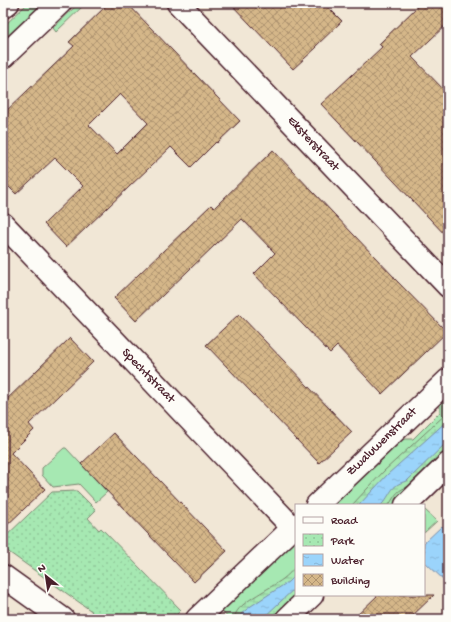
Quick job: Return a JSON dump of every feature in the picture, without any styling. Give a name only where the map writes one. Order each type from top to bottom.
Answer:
[{"type":"street","points":[[3,7],[8,3]]},
{"type":"street","points":[[3,57],[60,3]]},
{"type":"street","name":"Eksterstraat","points":[[178,3],[448,286]]},
{"type":"street","name":"Spechtstraat","points":[[3,224],[294,526]]},
{"type":"street","name":"Zwaluwenstraat","points":[[318,504],[448,380]]},
{"type":"street","points":[[407,504],[448,464]]},
{"type":"street","points":[[198,619],[294,526]]},
{"type":"street","points":[[3,576],[63,619]]},
{"type":"street","points":[[287,619],[311,596]]},
{"type":"green space","points":[[28,3],[46,3],[8,40],[3,35],[3,27]]},
{"type":"green space","points":[[79,3],[86,3],[56,32],[53,28]]},
{"type":"green space","points":[[448,395],[448,456],[397,504],[334,504],[401,439],[413,439],[440,412],[440,403]]},
{"type":"green space","points":[[448,412],[448,449],[410,486],[397,493],[390,504],[353,504],[384,471]]},
{"type":"green space","points":[[64,448],[66,448],[107,492],[96,502],[79,484],[53,487],[42,475],[42,468]]},
{"type":"green space","points":[[77,491],[96,510],[88,518],[99,530],[101,528],[181,610],[172,619],[95,619],[89,615],[92,611],[3,548],[3,539],[52,492]]},
{"type":"green space","points":[[425,510],[437,521],[425,532]]},
{"type":"green space","points":[[295,541],[295,596],[301,596],[277,619],[229,619],[222,611]]},
{"type":"green space","points":[[295,567],[295,595],[270,619],[235,619],[239,608],[290,573]]},
{"type":"water","points":[[448,420],[448,441],[407,481],[397,485],[382,504],[360,504],[388,474]]},
{"type":"water","points":[[442,526],[448,532],[448,584],[425,562],[425,542]]},
{"type":"water","points":[[295,575],[295,588],[262,619],[241,619],[241,614],[251,606],[288,582]]},
{"type":"building","points":[[109,3],[127,3],[240,121],[191,167],[171,147],[66,247],[44,224],[83,186],[55,158],[16,194],[3,181],[3,114],[74,46],[69,42]],"holes":[[[120,94],[148,123],[117,154],[89,125]]]},
{"type":"building","points":[[230,3],[324,3],[342,21],[293,69]]},
{"type":"building","points":[[421,3],[448,3],[448,23],[412,57],[448,94],[448,238],[321,104],[382,47],[379,44]]},
{"type":"building","points":[[273,150],[447,332],[382,394],[337,346],[330,353],[254,274],[275,253],[242,219],[136,321],[114,298],[211,205],[214,208]]},
{"type":"building","points":[[239,314],[352,432],[319,463],[206,345]]},
{"type":"building","points":[[70,338],[93,362],[29,424],[34,430],[11,453],[45,489],[3,529],[3,403]]},
{"type":"building","points":[[114,433],[227,551],[194,582],[81,464]]},
{"type":"building","points":[[434,595],[409,619],[353,619],[377,596]]}]
